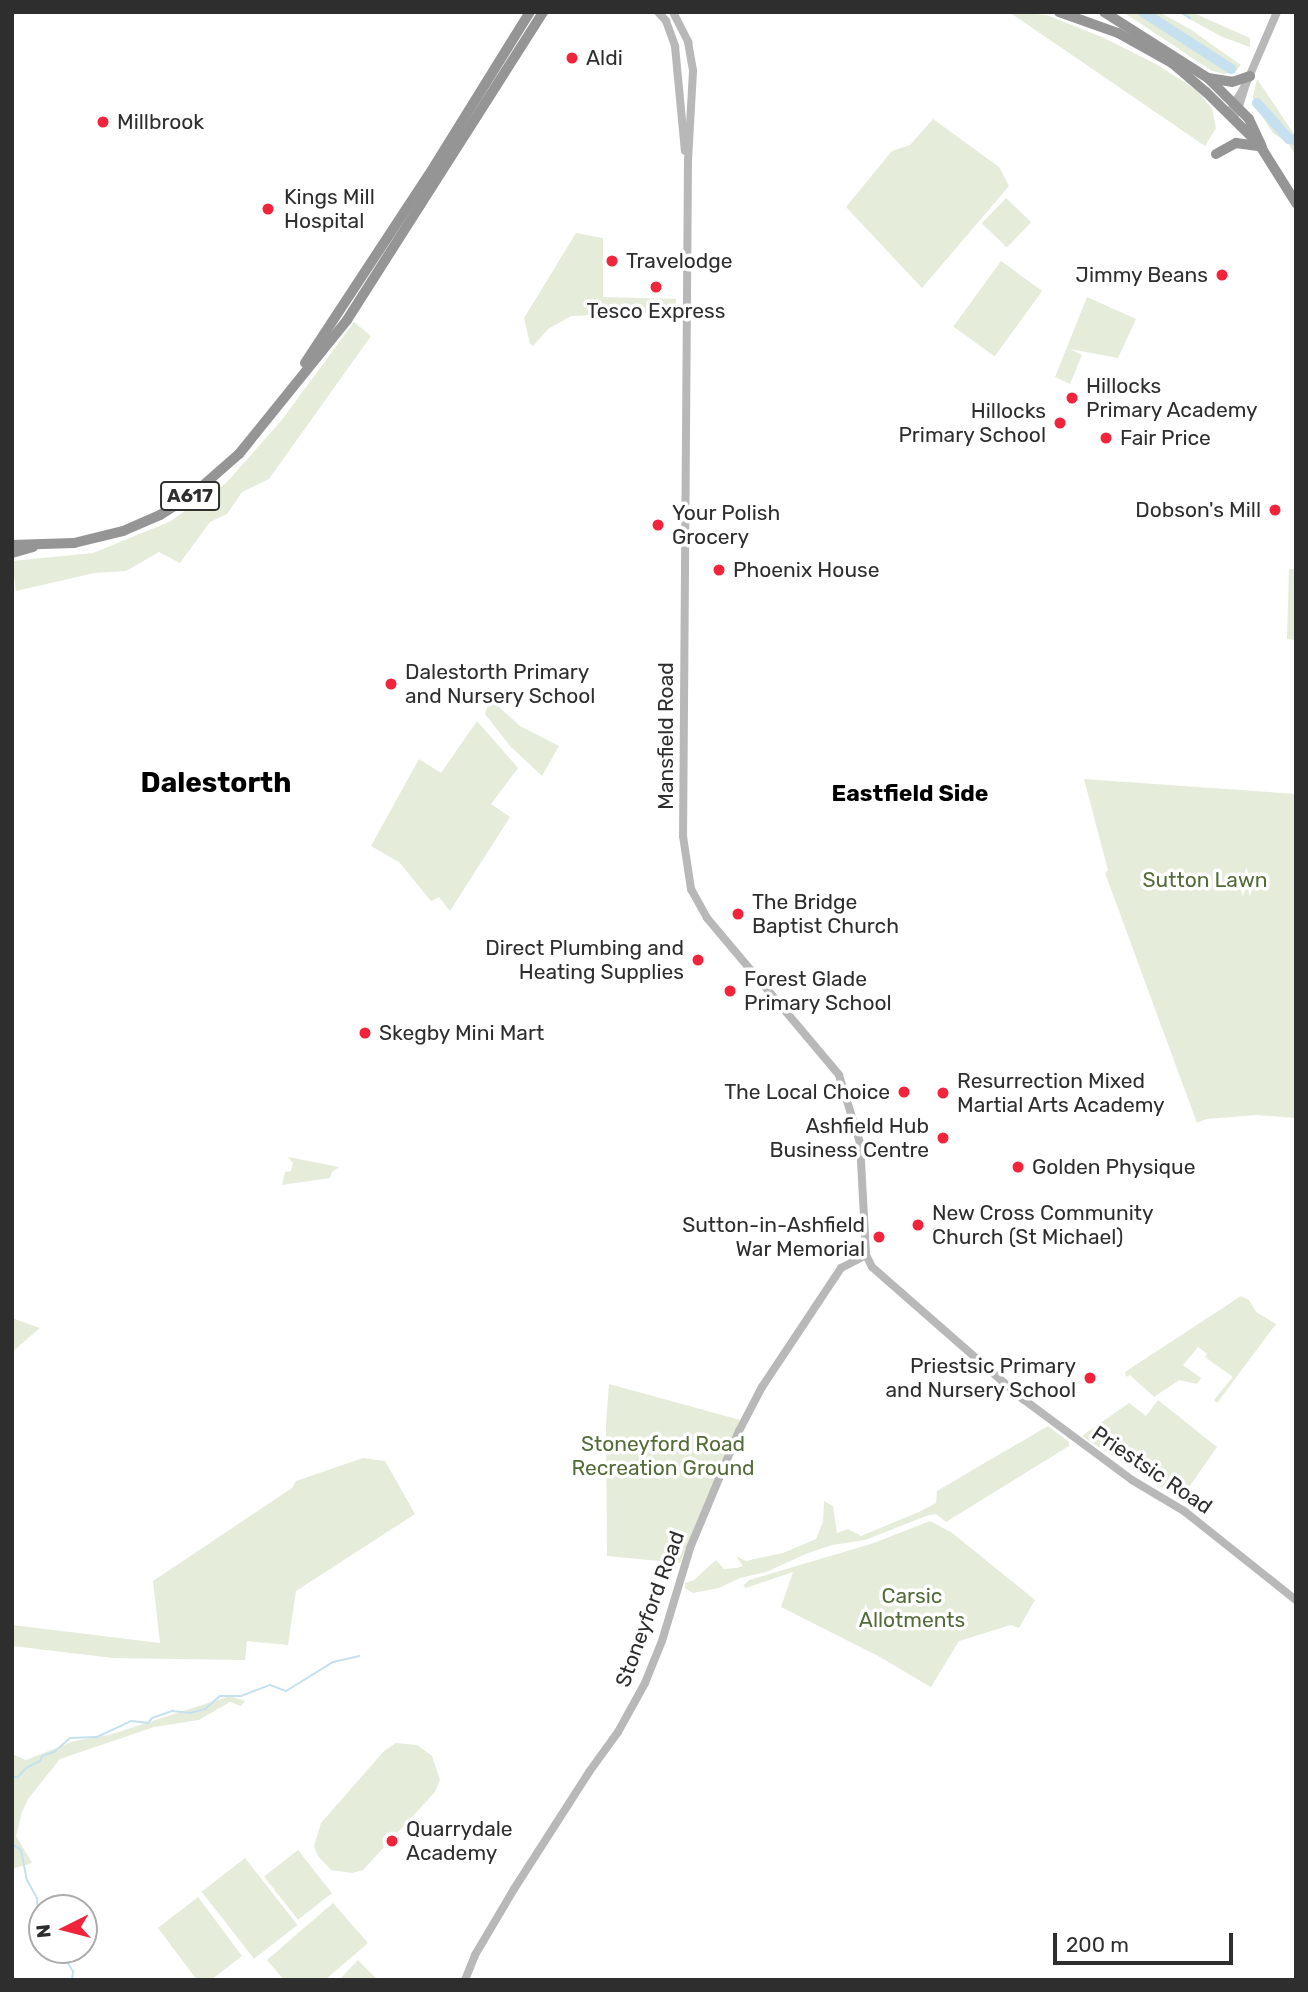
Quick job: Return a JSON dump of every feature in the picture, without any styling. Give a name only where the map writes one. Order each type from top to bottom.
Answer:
[{"type":"highway","name":"A617","points":[[302,373],[307,358],[435,165],[530,12]]},
{"type":"highway","name":"A617","points":[[12,553],[33,547],[74,543],[123,531],[170,509],[219,473],[239,454],[347,320],[544,12]]},
{"type":"highway","points":[[1059,12],[1132,39],[1172,63],[1251,122],[1262,147],[1296,203]]},
{"type":"highway","points":[[1078,12],[1105,28]]},
{"type":"highway","points":[[1104,12],[1208,78],[1234,111]]},
{"type":"highway","points":[[1208,78],[1232,82],[1248,80]]},
{"type":"highway","points":[[1216,154],[1236,143],[1262,147]]},
{"type":"highway","name":"A617","points":[[12,545],[33,547]]},
{"type":"main road","name":"Mansfield Road","points":[[658,12],[666,21],[675,46],[681,128],[688,160]]},
{"type":"main road","name":"Mansfield Road","points":[[673,12],[688,42],[693,67],[688,160],[685,866],[691,889],[708,918],[839,1076],[860,1143],[866,1255]]},
{"type":"main road","points":[[1234,111],[1277,12]]},
{"type":"main road","name":"Priestsic Road","points":[[866,1255],[872,1267],[1023,1399],[1121,1473],[1184,1511],[1296,1601]]},
{"type":"main road","name":"Stoneyford Road","points":[[465,1980],[475,1955],[514,1889],[618,1732],[646,1683],[690,1548],[739,1432],[762,1387],[841,1268],[866,1255]]},
{"type":"green space","points":[[1009,12],[1047,15],[1104,38],[1156,64],[1198,91],[1212,109],[1216,128],[1205,146]]},
{"type":"green space","points":[[1123,12],[1159,12],[1190,29],[1241,65],[1236,71],[1225,74],[1212,71]]},
{"type":"green space","points":[[1177,12],[1191,12],[1250,38],[1250,47],[1222,37]]},
{"type":"green space","points":[[1257,79],[1296,137],[1296,157],[1288,143],[1273,133],[1254,104]]},
{"type":"green space","points":[[933,119],[999,167],[1009,186],[922,288],[846,207],[892,151],[910,145]]},
{"type":"green space","points":[[1006,198],[1031,222],[1007,247],[982,223]]},
{"type":"green space","points":[[576,233],[603,238],[603,297],[676,299],[676,312],[571,316],[548,329],[533,346],[530,344],[524,318]]},
{"type":"green space","points":[[1001,261],[1042,291],[995,357],[953,327]]},
{"type":"green space","points":[[1087,297],[1136,319],[1118,358],[1070,349],[1082,355],[1070,384],[1055,377]]},
{"type":"green space","points":[[354,322],[371,336],[269,479],[242,492],[227,514],[210,522],[180,563],[159,552],[126,571],[94,573],[16,591],[12,561],[93,553],[169,522],[226,483],[281,421]]},
{"type":"green space","points":[[1289,569],[1296,569],[1296,640],[1287,639]]},
{"type":"green space","points":[[490,699],[520,726],[559,746],[542,776],[510,746],[485,714]]},
{"type":"green space","points":[[477,721],[518,768],[491,804],[510,817],[450,911],[439,897],[431,901],[399,862],[371,846],[419,759],[441,773]]},
{"type":"green space","name":"Sutton Lawn","points":[[1084,779],[1296,794],[1296,1118],[1257,1115],[1206,1119],[1197,1123],[1105,873],[1108,870]]},
{"type":"green space","points":[[288,1157],[339,1167],[332,1172],[330,1178],[282,1185],[285,1172],[291,1171],[293,1163]]},
{"type":"green space","points":[[1241,1296],[1249,1300],[1256,1312],[1276,1324],[1217,1403],[1214,1400],[1233,1377],[1205,1357],[1207,1354],[1198,1347],[1183,1365],[1201,1378],[1197,1384],[1179,1380],[1154,1397],[1130,1375],[1126,1377],[1125,1372]]},
{"type":"green space","points":[[12,1318],[40,1328],[12,1352]]},
{"type":"green space","name":"Stoneyford Road Recreation Ground","points":[[609,1384],[740,1420],[680,1563],[607,1556],[606,1424]]},
{"type":"green space","points":[[1158,1400],[1217,1447],[1187,1490],[1180,1494],[1173,1495],[1082,1436],[1129,1403],[1146,1416]]},
{"type":"green space","points":[[1048,1426],[1069,1442],[1069,1446],[946,1522],[936,1514],[926,1516],[865,1540],[832,1545],[808,1553],[766,1572],[740,1578],[719,1588],[693,1593],[685,1588],[685,1583],[694,1580],[716,1560],[724,1569],[736,1568],[743,1566],[736,1556],[746,1561],[783,1553],[816,1539],[823,1522],[824,1501],[833,1506],[837,1533],[848,1529],[861,1536],[921,1511],[936,1503],[937,1491]]},
{"type":"green space","points":[[363,1458],[385,1461],[415,1514],[296,1591],[288,1645],[247,1641],[245,1660],[113,1658],[12,1646],[12,1625],[160,1643],[153,1581],[292,1488],[296,1481]]},
{"type":"green space","name":"Carsic Allotments","points":[[930,1521],[951,1532],[1035,1600],[1019,1628],[1011,1625],[959,1641],[931,1687],[878,1656],[781,1607],[793,1572],[746,1588],[743,1586],[749,1580],[874,1543]]},
{"type":"green space","points":[[230,1696],[245,1701],[241,1706],[230,1702],[199,1720],[154,1727],[60,1759],[28,1799],[22,1812],[16,1836],[32,1863],[12,1869],[12,1754],[26,1760],[74,1741],[109,1735]]},
{"type":"green space","points":[[396,1743],[417,1745],[432,1756],[440,1780],[435,1792],[363,1870],[352,1873],[331,1870],[318,1856],[314,1846],[321,1823],[384,1751]]},
{"type":"green space","points":[[298,1850],[332,1893],[298,1920],[264,1876]]},
{"type":"green space","points":[[245,1858],[297,1925],[254,1959],[202,1892]]},
{"type":"green space","points":[[198,1897],[242,1956],[211,1980],[197,1980],[158,1928]]},
{"type":"green space","points":[[333,1903],[368,1943],[325,1980],[284,1980],[267,1960]]},
{"type":"green space","points":[[358,1960],[378,1980],[339,1980]]},
{"type":"waterway","points":[[1143,12],[1231,69]]},
{"type":"waterway","points":[[1181,12],[1190,18]]},
{"type":"waterway","points":[[1257,103],[1289,139],[1296,140]]},
{"type":"waterway","points":[[12,1777],[18,1777],[26,1768],[40,1761],[42,1756],[54,1752],[70,1738],[97,1737],[132,1721],[148,1723],[152,1718],[172,1711],[190,1713],[205,1709],[220,1696],[241,1696],[270,1685],[286,1691],[333,1662],[359,1656]]},
{"type":"waterway","points":[[12,1799],[12,1810]]},
{"type":"waterway","points":[[12,1844],[21,1850],[27,1880],[35,1894]]},
{"type":"waterway","points":[[69,1964],[73,1972],[72,1980]]},
{"type":"place","name":"Aldi","points":[[572,58]]},
{"type":"place","name":"Millbrook","points":[[103,122]]},
{"type":"place","name":"Kings Mill Hospital","points":[[268,209]]},
{"type":"place","name":"Travelodge","points":[[612,261]]},
{"type":"place","name":"Jimmy Beans","points":[[1222,275]]},
{"type":"place","name":"Tesco Express","points":[[656,287]]},
{"type":"place","name":"Hillocks Primary Academy","points":[[1072,398]]},
{"type":"place","name":"Hillocks Primary School","points":[[1060,423]]},
{"type":"place","name":"Fair Price","points":[[1106,438]]},
{"type":"place","name":"Dobson's Mill","points":[[1275,510]]},
{"type":"place","name":"Your Polish Grocery","points":[[658,525]]},
{"type":"place","name":"Phoenix House","points":[[719,570]]},
{"type":"place","name":"Dalestorth Primary and Nursery School","points":[[391,684]]},
{"type":"place","name":"The Bridge Baptist Church","points":[[738,914]]},
{"type":"place","name":"Direct Plumbing and Heating Supplies","points":[[698,960]]},
{"type":"place","name":"Forest Glade Primary School","points":[[730,991]]},
{"type":"place","name":"Skegby Mini Mart","points":[[365,1033]]},
{"type":"place","name":"The Local Choice","points":[[904,1092]]},
{"type":"place","name":"Resurrection Mixed Martial Arts Academy","points":[[943,1093]]},
{"type":"place","name":"Ashfield Hub Business Centre","points":[[943,1138]]},
{"type":"place","name":"Golden Physique","points":[[1018,1167]]},
{"type":"place","name":"New Cross Community Church (St Michael)","points":[[918,1225]]},
{"type":"place","name":"Sutton-in-Ashfield War Memorial","points":[[879,1237]]},
{"type":"place","name":"Priestsic Primary and Nursery School","points":[[1090,1378]]},
{"type":"place","name":"Quarrydale Academy","points":[[392,1841]]},
{"type":"district","name":"Dalestorth","points":[[216,783]]},
{"type":"district","name":"Eastfield Side","points":[[910,793]]}]
